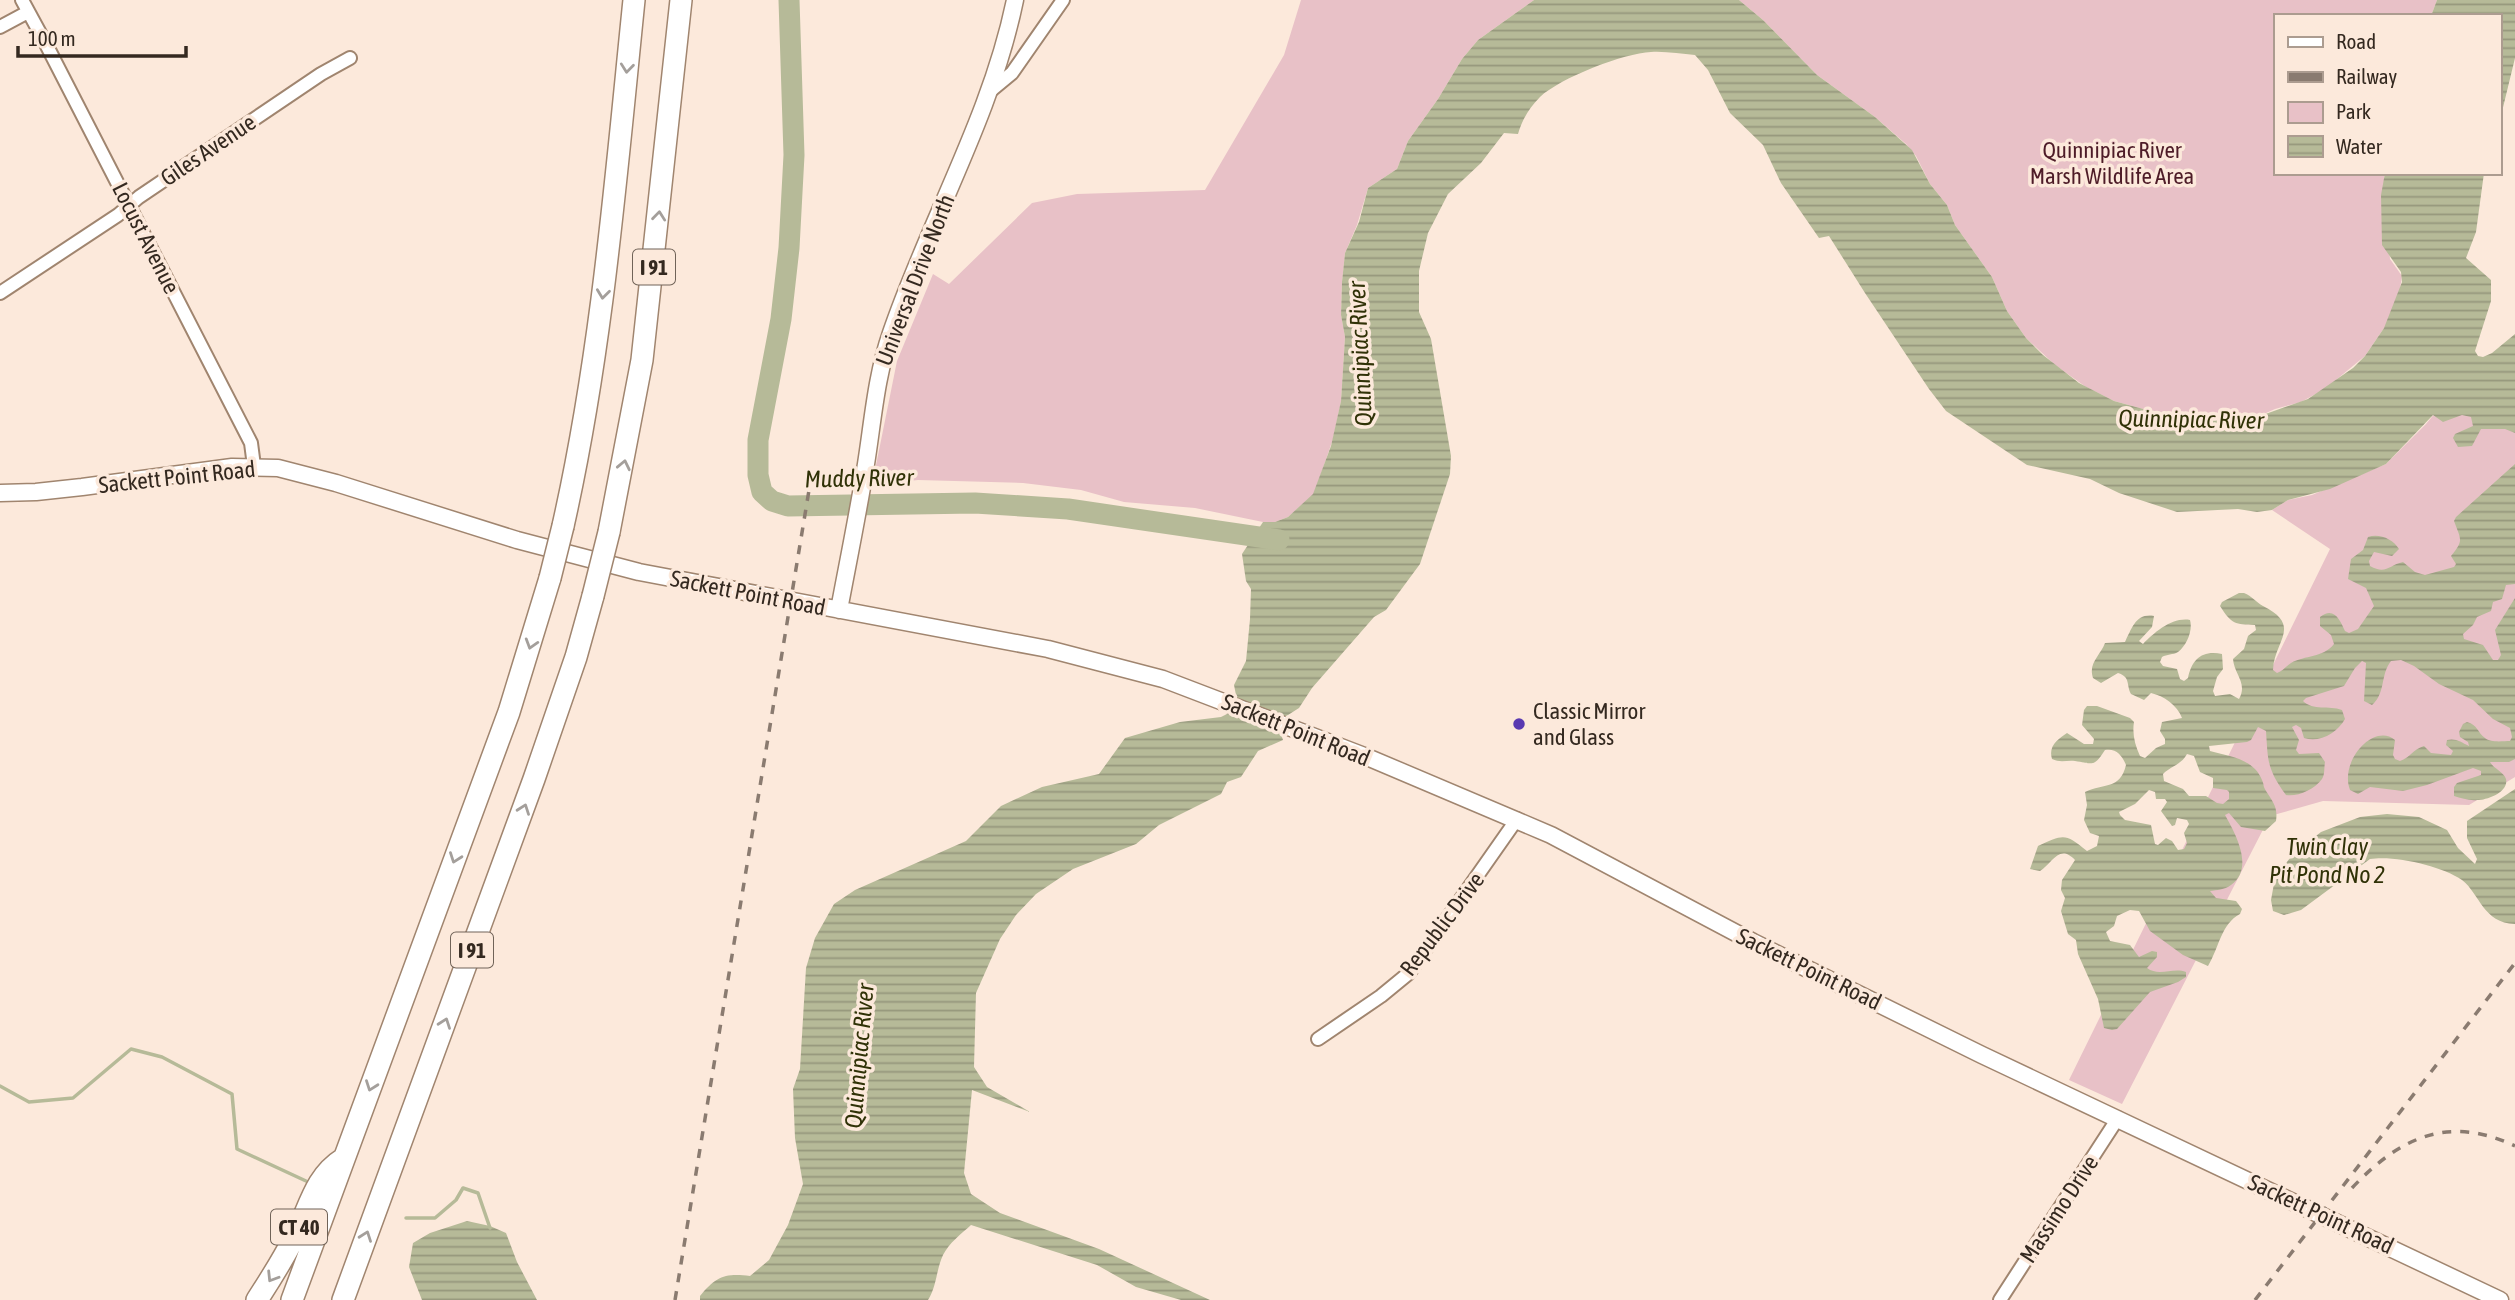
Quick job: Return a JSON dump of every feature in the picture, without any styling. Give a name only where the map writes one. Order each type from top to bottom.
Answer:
[{"type":"highway","name":"I 91","points":[[292,1300],[509,712],[550,578],[584,426],[598,332],[634,0]]},
{"type":"highway","name":"I 91","points":[[343,1300],[534,779],[576,657],[593,596],[609,532],[642,360],[681,0]]},
{"type":"highway","name":"CT 40","points":[[257,1300],[293,1240],[320,1179],[329,1168],[344,1158]]},
{"type":"street","name":"Universal Drive North","points":[[839,610],[866,463],[877,384],[890,335],[988,92],[1011,23],[1015,0]]},
{"type":"street","points":[[988,92],[1012,73],[1063,0]]},
{"type":"street","points":[[0,27],[25,6]]},
{"type":"street","name":"Locust Avenue","points":[[25,6],[251,443],[254,466]]},
{"type":"street","name":"Giles Avenue","points":[[0,293],[321,74],[350,58]]},
{"type":"street","name":"Sackett Point Road","points":[[0,493],[36,492],[218,469],[254,466],[278,468],[310,475],[517,540],[627,569],[1078,656],[1153,676],[1285,724],[1517,819],[1599,859],[1753,942],[1982,1055],[2500,1300]]},
{"type":"street","name":"Republic Drive","points":[[1318,1040],[1409,973],[1517,819]]},
{"type":"street","name":"Massimo Drive","points":[[2000,1300],[2118,1118]]},
{"type":"green space","points":[[1301,0],[1534,0],[1478,40],[1462,59],[1408,141],[1397,169],[1368,188],[1345,253],[1341,315],[1345,337],[1341,401],[1333,439],[1314,494],[1288,517],[1275,522],[1263,522],[1195,508],[1124,502],[1081,490],[1023,483],[918,480],[872,485],[897,361],[933,274],[949,284],[1032,203],[1077,194],[1205,190],[1284,55]]},
{"type":"green space","name":"Quinnipiac River Marsh Wildlife Area","points":[[1739,0],[2437,0],[2432,14],[2274,14],[2274,175],[2385,175],[2390,259],[2402,276],[2400,289],[2386,325],[2365,356],[2325,389],[2301,402],[2257,417],[2237,419],[2183,415],[2147,410],[2114,401],[2086,387],[2055,365],[2026,338],[2007,311],[1992,277],[1955,225],[1947,205],[1930,184],[1916,156],[1875,117],[1817,75],[1763,20]]},
{"type":"green space","points":[[2464,378],[2515,394],[2515,777],[2469,805],[2323,801],[2270,816],[2122,1104],[2069,1080],[2330,549],[2272,510],[2288,500],[2312,495],[2386,464],[2426,424]]},
{"type":"water","name":"Quinnipiac River","points":[[1534,0],[1739,0],[1763,20],[1817,75],[1875,117],[1912,150],[1930,184],[1947,205],[1955,225],[1992,277],[2007,311],[2026,338],[2043,355],[2079,383],[2114,401],[2147,410],[2183,415],[2229,419],[2257,417],[2308,399],[2353,368],[2365,356],[2384,328],[2402,282],[2401,272],[2382,245],[2381,195],[2385,175],[2484,175],[2476,232],[2466,258],[2491,280],[2491,301],[2475,351],[2478,356],[2483,357],[2515,334],[2515,433],[2505,429],[2481,429],[2472,446],[2458,447],[2453,438],[2455,434],[2473,426],[2471,417],[2462,415],[2443,422],[2433,415],[2386,464],[2330,489],[2288,500],[2272,510],[2257,512],[2238,509],[2177,512],[2119,493],[2090,479],[2027,465],[1946,411],[1829,236],[1819,238],[1781,183],[1763,145],[1730,113],[1708,70],[1695,55],[1639,53],[1609,62],[1562,82],[1532,105],[1518,134],[1504,133],[1481,163],[1448,194],[1428,233],[1419,271],[1419,312],[1431,339],[1451,456],[1450,474],[1420,564],[1386,610],[1374,617],[1312,688],[1299,708],[1288,715],[1281,734],[1283,740],[1258,751],[1241,777],[1227,782],[1221,794],[1159,825],[1136,844],[1073,869],[1036,894],[1016,915],[1000,939],[976,993],[974,1067],[987,1087],[1030,1112],[972,1090],[964,1173],[971,1194],[1000,1213],[1099,1249],[1210,1300],[1181,1300],[1136,1287],[1097,1265],[971,1225],[943,1255],[928,1300],[700,1300],[700,1296],[711,1284],[721,1278],[733,1275],[750,1276],[769,1260],[788,1225],[803,1184],[795,1138],[793,1089],[800,1069],[806,968],[815,938],[834,904],[855,890],[966,841],[1001,806],[1042,787],[1099,774],[1125,738],[1180,722],[1221,717],[1229,713],[1236,695],[1234,685],[1246,661],[1250,619],[1251,589],[1246,581],[1242,554],[1263,522],[1275,522],[1288,517],[1313,494],[1331,446],[1341,401],[1345,337],[1341,315],[1345,253],[1359,222],[1368,188],[1397,169],[1408,141],[1462,59],[1478,40]]},
{"type":"water","points":[[2437,0],[2515,0],[2515,58],[2501,116],[2501,14],[2432,14]]},
{"type":"water","points":[[2515,464],[2515,584],[2506,585],[2502,599],[2493,602],[2491,611],[2477,617],[2463,634],[2464,639],[2483,645],[2493,660],[2498,660],[2501,655],[2495,630],[2515,598],[2515,759],[2509,762],[2490,762],[2505,777],[2504,788],[2481,800],[2454,796],[2457,783],[2481,775],[2481,771],[2473,768],[2403,791],[2370,787],[2358,794],[2350,790],[2349,767],[2354,757],[2369,740],[2378,736],[2395,740],[2393,755],[2400,761],[2424,746],[2431,753],[2451,755],[2453,751],[2446,745],[2447,740],[2456,740],[2469,746],[2459,732],[2467,722],[2490,741],[2510,741],[2512,737],[2510,728],[2493,719],[2473,700],[2439,684],[2401,660],[2391,661],[2379,695],[2372,705],[2364,701],[2366,663],[2362,661],[2344,686],[2303,701],[2311,706],[2342,710],[2345,719],[2333,732],[2316,739],[2304,738],[2301,728],[2296,725],[2292,727],[2299,740],[2296,750],[2299,754],[2319,753],[2325,762],[2322,779],[2305,792],[2286,795],[2270,764],[2266,731],[2258,727],[2247,742],[2209,746],[2210,751],[2233,757],[2253,767],[2274,805],[2276,821],[2265,831],[2241,827],[2229,813],[2225,815],[2241,850],[2242,869],[2231,885],[2210,891],[2216,898],[2236,901],[2242,909],[2224,930],[2208,966],[2183,955],[2150,931],[2139,911],[2130,910],[2117,916],[2114,926],[2106,932],[2110,941],[2130,945],[2139,957],[2152,951],[2157,952],[2157,957],[2147,968],[2156,972],[2186,972],[2186,977],[2150,992],[2117,1029],[2104,1028],[2098,999],[2078,954],[2076,940],[2068,934],[2061,911],[2065,898],[2061,890],[2062,880],[2075,860],[2069,855],[2060,854],[2040,871],[2030,869],[2038,846],[2054,839],[2069,838],[2087,851],[2097,846],[2099,836],[2090,833],[2084,820],[2087,805],[2085,792],[2115,782],[2126,765],[2120,755],[2112,750],[2105,750],[2096,762],[2090,763],[2052,759],[2051,750],[2057,740],[2067,733],[2084,744],[2093,744],[2094,739],[2082,725],[2087,706],[2097,706],[2130,718],[2134,722],[2134,735],[2140,756],[2145,758],[2165,744],[2160,731],[2162,722],[2182,718],[2173,705],[2161,696],[2151,693],[2144,700],[2131,694],[2127,679],[2118,673],[2101,683],[2093,678],[2093,664],[2105,643],[2125,642],[2135,623],[2143,617],[2154,616],[2152,627],[2139,641],[2143,644],[2170,623],[2190,620],[2190,633],[2184,645],[2178,652],[2162,657],[2160,662],[2163,666],[2177,669],[2180,679],[2184,681],[2199,657],[2209,653],[2222,654],[2223,669],[2217,677],[2213,691],[2215,696],[2230,694],[2239,699],[2242,688],[2233,659],[2244,649],[2248,636],[2256,630],[2255,625],[2238,624],[2231,620],[2220,606],[2222,602],[2244,593],[2282,620],[2283,635],[2273,670],[2277,673],[2296,660],[2325,652],[2334,644],[2331,635],[2320,626],[2320,617],[2333,614],[2349,633],[2358,629],[2374,606],[2366,588],[2348,579],[2351,559],[2363,550],[2368,537],[2385,538],[2399,549],[2392,556],[2374,552],[2369,561],[2370,566],[2380,570],[2403,562],[2415,572],[2425,575],[2454,567],[2456,564],[2451,556],[2460,540],[2454,521]],"holes":[[[2187,754],[2194,756],[2200,772],[2213,778],[2213,788],[2229,792],[2229,799],[2223,804],[2206,796],[2189,796],[2183,789],[2164,781],[2163,774],[2182,761]],[[2149,790],[2155,792],[2156,799],[2165,799],[2167,802],[2161,811],[2172,826],[2177,818],[2187,820],[2189,824],[2184,833],[2187,843],[2184,849],[2178,850],[2172,841],[2166,838],[2158,845],[2155,844],[2151,825],[2125,820],[2120,815],[2119,812],[2135,804]]]},
{"type":"water","name":"Twin Clay Pit Pond No 2","points":[[2515,789],[2515,924],[2496,919],[2483,907],[2468,886],[2453,875],[2431,866],[2380,858],[2370,859],[2301,910],[2284,915],[2273,911],[2271,900],[2275,878],[2293,854],[2321,832],[2360,817],[2387,814],[2419,817],[2447,830],[2458,848],[2475,864],[2477,859],[2467,838],[2467,821]]},
{"type":"water","points":[[467,1221],[506,1233],[517,1262],[537,1300],[422,1300],[409,1267],[413,1243],[430,1233]]},
{"type":"waterway","name":"Muddy River","points":[[789,0],[794,155],[789,248],[781,319],[758,440],[758,475],[762,492],[772,501],[788,506],[975,503],[1068,509],[1279,540]]},
{"type":"waterway","points":[[0,1086],[29,1102],[73,1098],[131,1049],[162,1057],[232,1094],[237,1149],[306,1181]]},
{"type":"waterway","points":[[406,1218],[435,1218],[456,1200],[463,1188],[478,1193],[490,1228]]},
{"type":"railway","points":[[675,1300],[813,466]]},
{"type":"railway","points":[[2255,1300],[2515,963]]},
{"type":"railway","points":[[2352,1188],[2388,1156],[2426,1136],[2468,1132],[2515,1146]]},
{"type":"place","name":"Classic Mirror and Glass","points":[[1519,724]]}]
